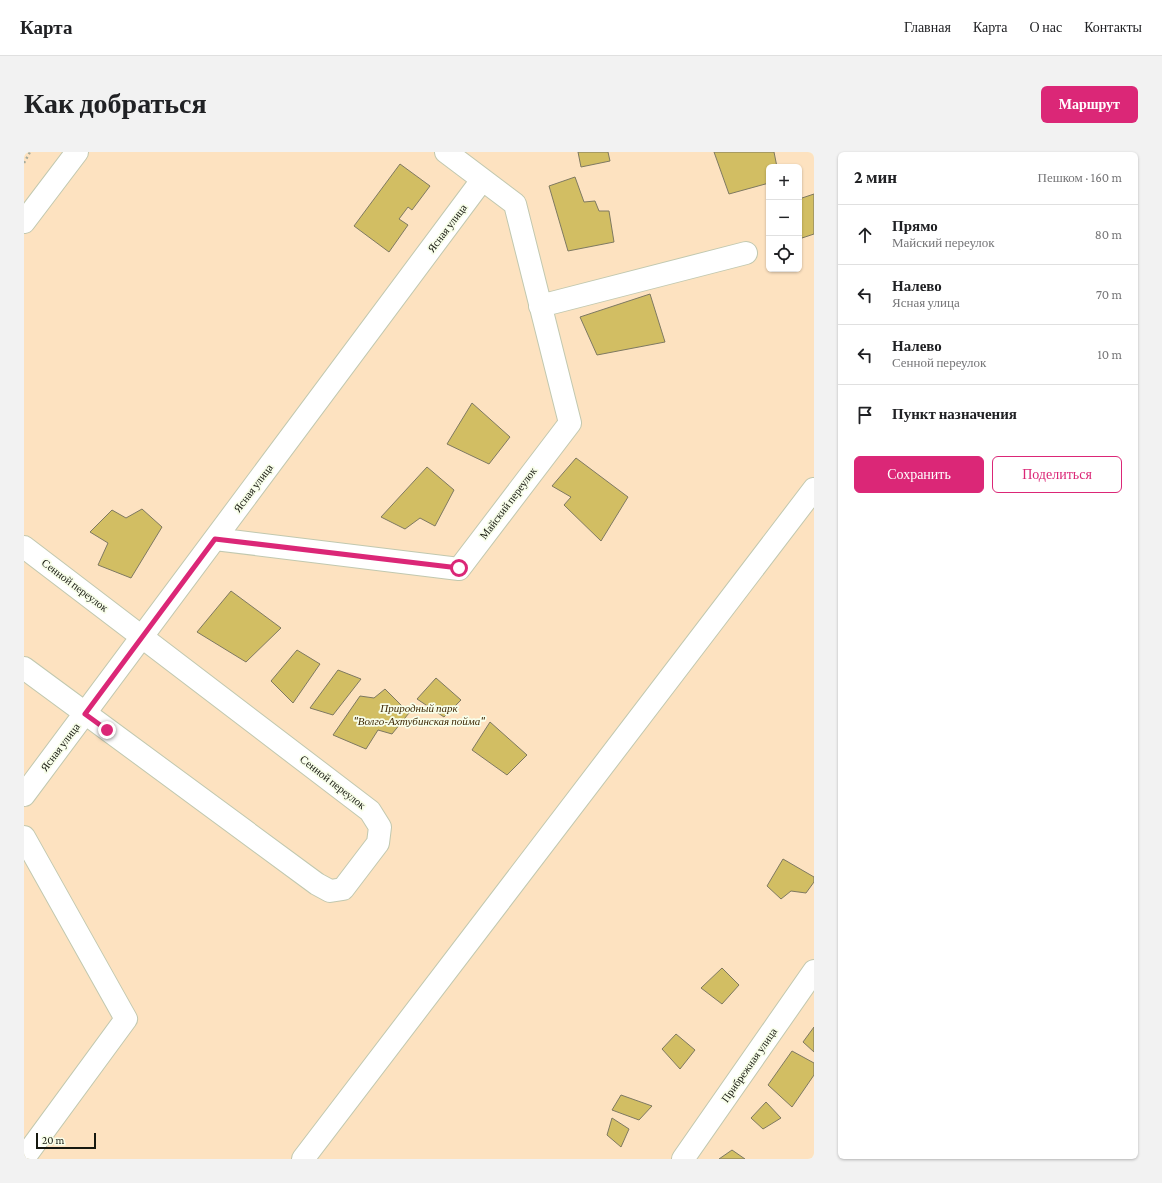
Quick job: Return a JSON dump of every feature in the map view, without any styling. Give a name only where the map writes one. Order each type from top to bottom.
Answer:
[{"type":"street","points":[[24,222],[77,152]]},
{"type":"street","points":[[446,152],[482,180]]},
{"type":"street","name":"Майский переулок","points":[[215,539],[459,568],[570,423],[515,204],[482,180]]},
{"type":"street","name":"Ясная улица","points":[[24,795],[482,180]]},
{"type":"street","points":[[540,306],[746,253]]},
{"type":"street","points":[[303,1159],[814,489]]},
{"type":"street","name":"Сенной переулок","points":[[24,547],[370,810],[380,827],[378,843],[343,889],[330,891],[318,884],[24,668]]},
{"type":"street","points":[[24,837],[126,1019],[24,1158]]},
{"type":"street","name":"Прибрежная улица","points":[[683,1159],[814,971]]},
{"type":"path","points":[[24,163],[30,152]]},
{"type":"green space","name":"Природный парк \"Волго-Ахтубинская пойма\"","points":[[24,152],[814,152],[814,1159],[24,1159]]},
{"type":"building","points":[[578,152],[608,152],[610,161],[581,167]]},
{"type":"building","points":[[714,152],[774,152],[776,164],[766,164],[766,184],[729,194]]},
{"type":"building","points":[[400,164],[430,186],[412,210],[408,207],[399,219],[408,225],[389,252],[354,226]]},
{"type":"building","points":[[575,177],[584,202],[595,201],[599,211],[609,211],[614,242],[568,251],[549,186]]},
{"type":"building","points":[[814,194],[814,234],[802,238],[802,200],[802,198]]},
{"type":"building","points":[[650,294],[665,342],[597,355],[580,317]]},
{"type":"building","points":[[472,403],[510,437],[489,464],[447,444]]},
{"type":"building","points":[[576,458],[628,497],[601,541],[564,505],[571,497],[552,486]]},
{"type":"building","points":[[427,467],[454,490],[435,526],[420,518],[405,529],[381,517]]},
{"type":"building","points":[[142,509],[162,527],[131,578],[98,565],[108,543],[90,532],[112,510],[126,518]]},
{"type":"building","points":[[231,591],[281,628],[246,662],[197,632]]},
{"type":"building","points":[[297,650],[320,664],[293,703],[271,681]]},
{"type":"building","points":[[338,670],[361,679],[333,715],[310,708]]},
{"type":"building","points":[[436,678],[461,700],[444,717],[417,699]]},
{"type":"building","points":[[385,689],[409,713],[392,734],[378,730],[366,749],[333,735],[360,696],[374,698]]},
{"type":"building","points":[[490,722],[527,755],[507,775],[472,750]]},
{"type":"building","points":[[783,859],[814,877],[814,882],[806,893],[791,891],[781,899],[767,886]]},
{"type":"building","points":[[722,968],[739,985],[722,1004],[701,988]]},
{"type":"building","points":[[814,1027],[814,1052],[803,1042]]},
{"type":"building","points":[[676,1034],[695,1050],[680,1069],[662,1049]]},
{"type":"building","points":[[792,1051],[814,1063],[814,1075],[792,1107],[768,1085]]},
{"type":"building","points":[[621,1095],[652,1106],[639,1120],[612,1110]]},
{"type":"building","points":[[766,1102],[781,1118],[763,1129],[751,1118]]},
{"type":"building","points":[[612,1118],[629,1129],[621,1147],[607,1135]]},
{"type":"building","points":[[732,1150],[745,1159],[719,1159]]},
{"type":"route","points":[[107,730],[85,714],[215,539],[459,568]]}]
